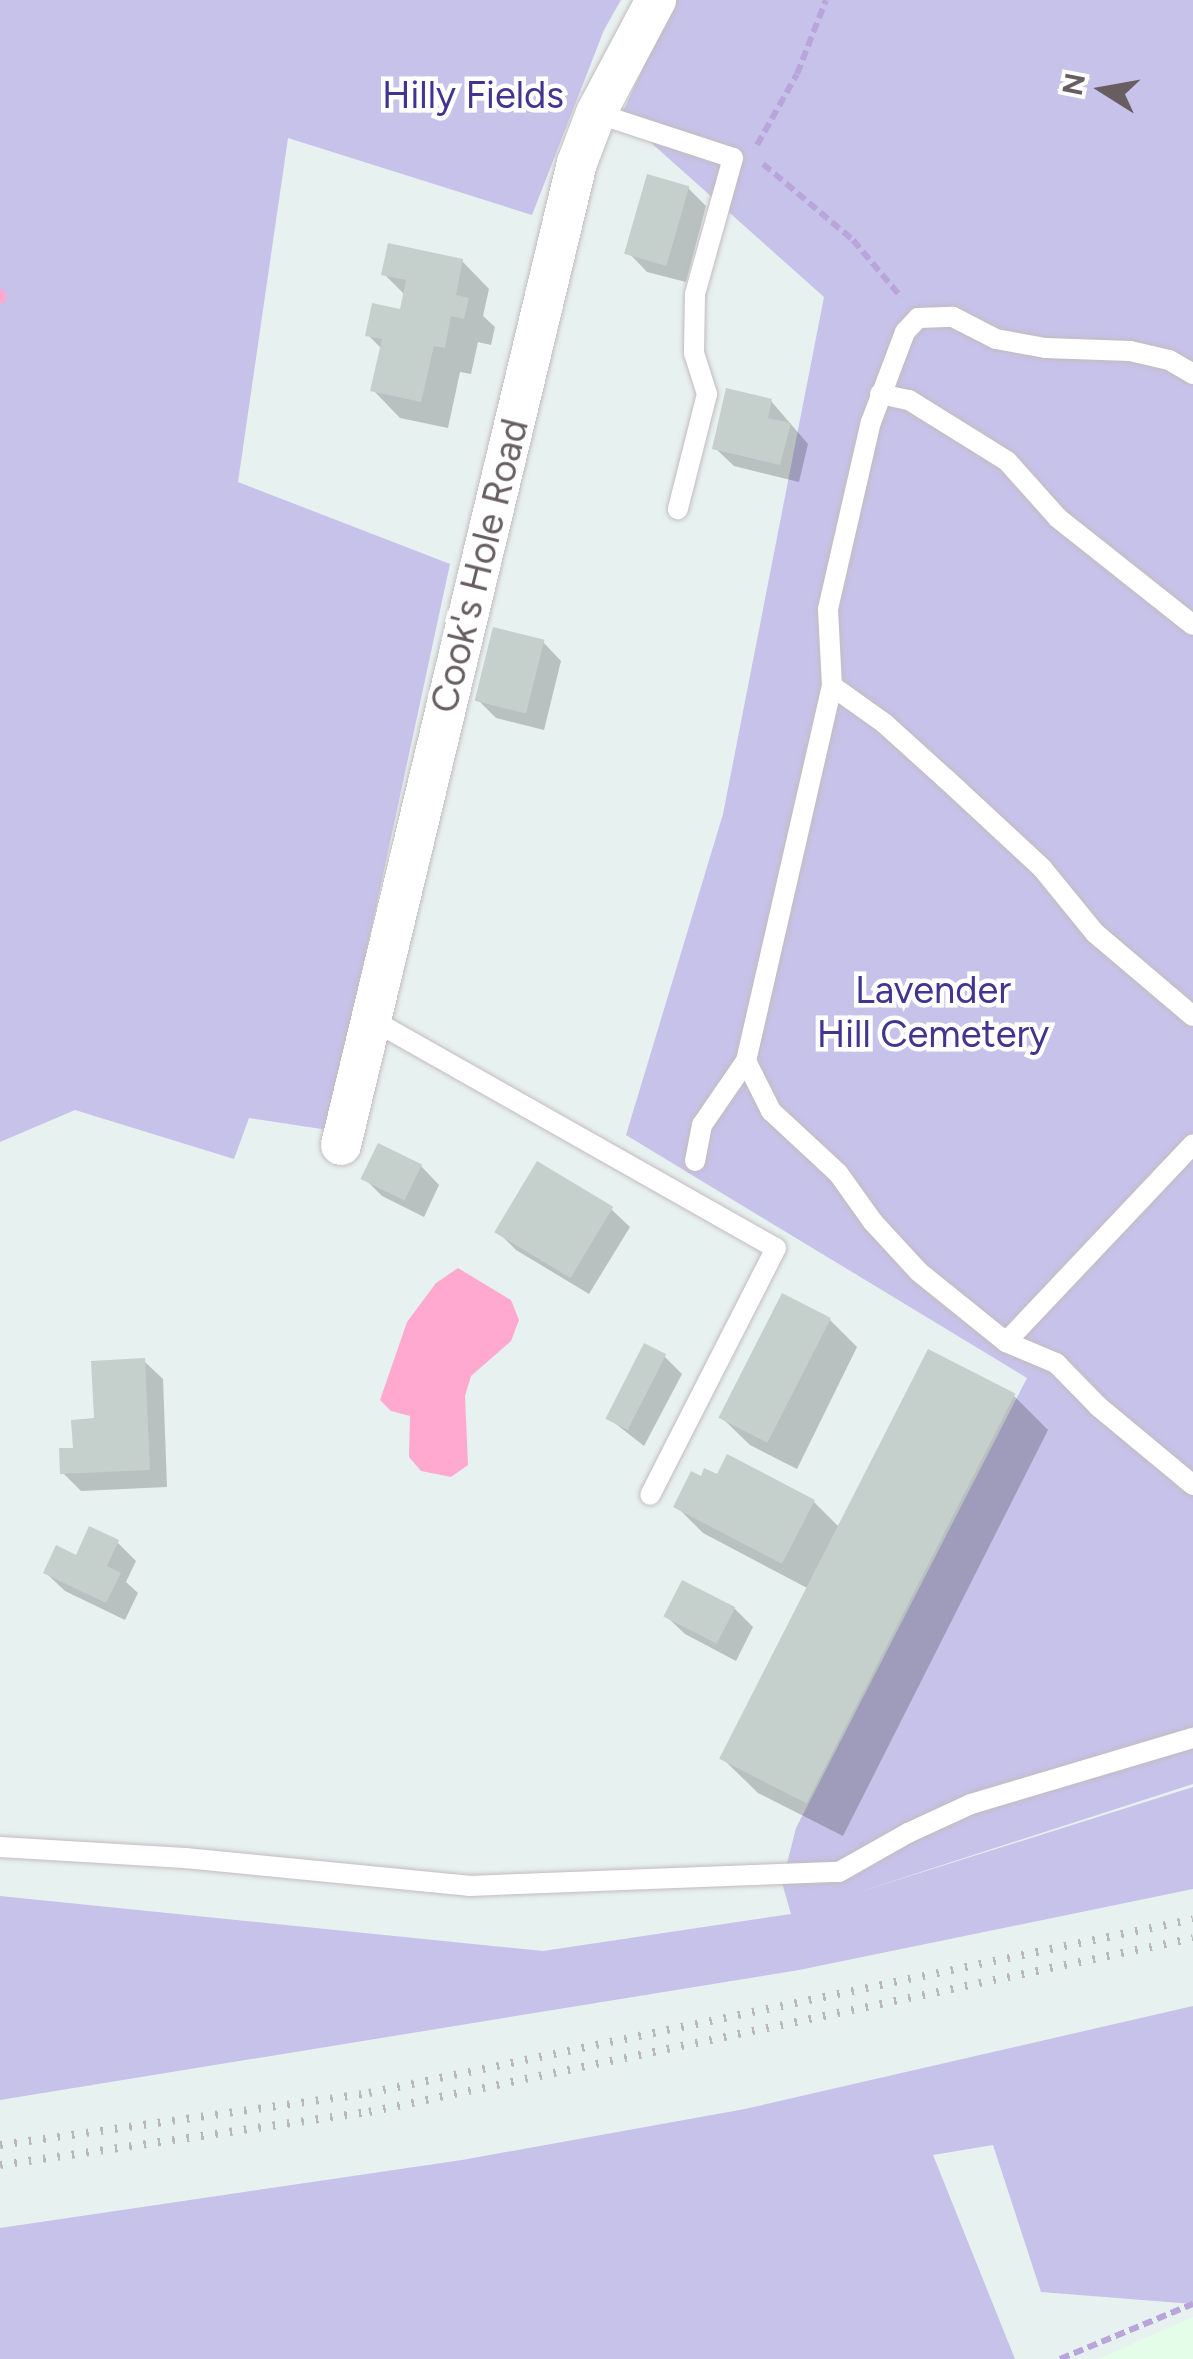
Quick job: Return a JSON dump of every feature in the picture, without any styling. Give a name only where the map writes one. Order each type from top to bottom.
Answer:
[{"type":"street","name":"Cook's Hole Road","points":[[341,1146],[368,1018],[577,163],[596,113],[656,0]]},
{"type":"lane","points":[[596,113],[733,158],[695,294],[694,353],[707,394],[678,509]]},
{"type":"lane","points":[[694,1161],[702,1125],[746,1061],[832,686],[828,609],[880,394],[905,332],[918,318],[953,318],[996,339],[1045,348],[1130,351],[1169,360],[1193,374]]},
{"type":"lane","points":[[880,394],[923,407],[1007,461],[1058,518],[1193,625]]},
{"type":"lane","points":[[832,686],[884,723],[946,779],[1042,868],[1096,933],[1193,1016]]},
{"type":"lane","points":[[368,1018],[776,1248],[650,1495]]},
{"type":"lane","points":[[746,1061],[771,1111],[838,1174],[873,1222],[950,1301],[1006,1342],[1056,1364],[1099,1407],[1193,1484]]},
{"type":"lane","points":[[1006,1342],[1193,1144]]},
{"type":"lane","points":[[0,1848],[185,1858],[469,1886],[839,1872],[908,1832],[971,1804],[1193,1738]]},
{"type":"path","points":[[826,0],[797,74],[752,155],[853,240],[918,318]]},
{"type":"path","points":[[1060,2359],[1193,2304]]},
{"type":"shaded area","points":[[458,1268],[511,1300],[519,1320],[511,1341],[471,1376],[465,1396],[468,1465],[451,1477],[421,1471],[409,1457],[410,1416],[391,1411],[380,1400],[407,1322],[436,1283]]},
{"type":"shaded area","points":[[1193,2317],[1193,2359],[1098,2359]]},
{"type":"green space","name":"Hilly Fields","points":[[0,0],[621,0],[604,30],[532,215],[288,138],[238,482],[450,564],[328,1130],[249,1118],[234,1159],[75,1110],[0,1142]]},
{"type":"green space","name":"Lavender Hill Cemetery","points":[[674,0],[1193,0],[1193,1784],[856,1893],[1193,1787],[1193,1889],[799,1970],[0,2100],[0,1896],[543,1951],[791,1914],[782,1883],[796,1828],[1027,1378],[626,1135],[723,814],[824,297],[621,116]]},
{"type":"green space","points":[[1193,2006],[1193,2304],[1041,2292],[993,2145],[933,2155],[1015,2359],[0,2359],[0,2228],[462,2160],[745,2109]]},
{"type":"building","points":[[647,174],[689,186],[666,266],[624,254]]},
{"type":"building","points":[[388,243],[463,259],[456,295],[469,298],[464,319],[451,316],[445,348],[434,346],[421,402],[370,391],[382,339],[365,336],[372,303],[400,309],[406,280],[381,275]]},
{"type":"building","points":[[726,388],[772,399],[768,418],[791,423],[780,465],[712,449]]},
{"type":"building","points":[[493,627],[544,640],[526,714],[475,701]]},
{"type":"building","points":[[378,1143],[422,1164],[405,1200],[360,1179]]},
{"type":"building","points":[[537,1161],[613,1207],[571,1278],[494,1232]]},
{"type":"building","points":[[782,1293],[831,1318],[767,1443],[718,1418]]},
{"type":"building","points":[[644,1343],[666,1354],[628,1430],[605,1419]]},
{"type":"building","points":[[928,1349],[1015,1393],[806,1803],[719,1759]]},
{"type":"building","points":[[145,1358],[150,1470],[60,1474],[59,1448],[73,1448],[71,1420],[94,1418],[91,1361]]},
{"type":"building","points":[[727,1454],[815,1500],[782,1564],[673,1507],[691,1471],[701,1476],[704,1468],[717,1474]]},
{"type":"building","points":[[89,1526],[119,1540],[107,1566],[121,1573],[106,1603],[43,1573],[56,1545],[76,1555]]},
{"type":"building","points":[[682,1580],[735,1607],[717,1644],[663,1617]]},
{"type":"railway","points":[[0,2145],[369,2093],[1193,1919]]},
{"type":"railway","points":[[0,2165],[369,2112],[1193,1938]]}]
